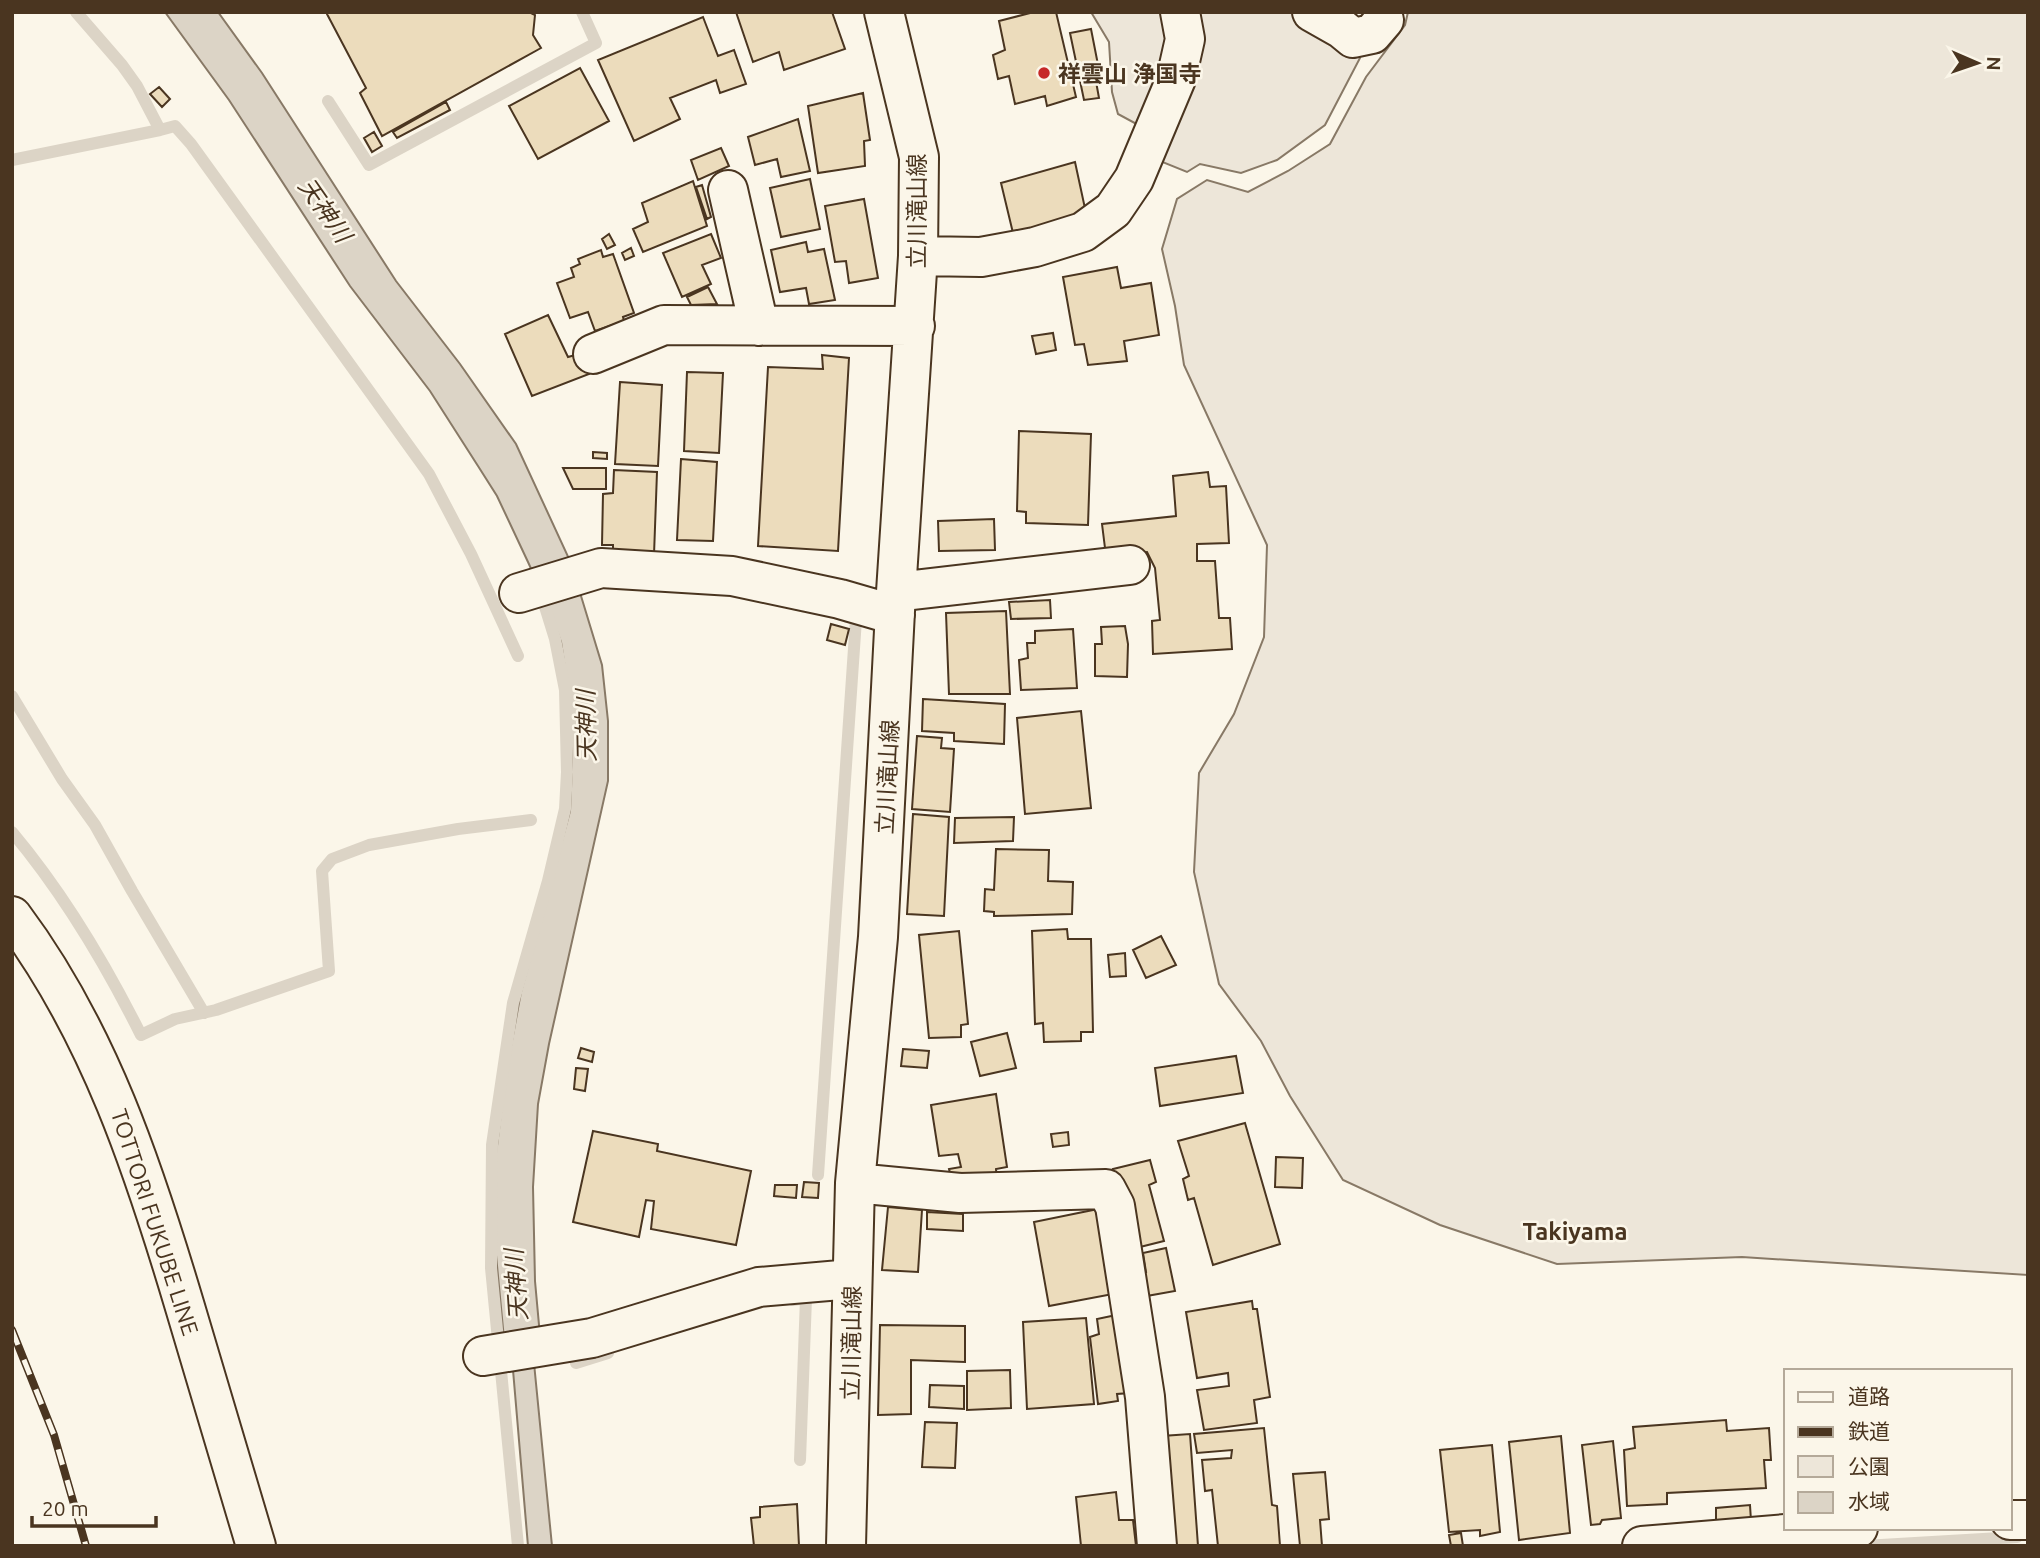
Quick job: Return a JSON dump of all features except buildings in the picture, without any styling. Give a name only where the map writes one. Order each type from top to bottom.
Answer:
[{"type":"street","name":"立川滝山線","points":[[846,1546],[855,1183],[878,937],[918,256],[919,157],[884,12]]},
{"type":"street","points":[[918,256],[981,257],[1035,247],[1083,232],[1112,210],[1134,179],[1176,79],[1185,39],[1180,12]]},
{"type":"street","points":[[1312,12],[1353,38],[1372,34],[1384,20]]},
{"type":"street","points":[[728,190],[759,326]]},
{"type":"street","points":[[593,354],[664,325],[915,326]]},
{"type":"street","points":[[526,590],[601,568],[732,576],[840,599],[896,604],[1130,565]]},
{"type":"street","name":"TOTTORI FUKUBE LINE","points":[[12,916],[53,976],[82,1028],[110,1085],[135,1149],[256,1546]]},
{"type":"street","points":[[855,1183],[960,1193],[1106,1189],[1115,1206],[1145,1397],[1157,1546]]},
{"type":"street","points":[[483,1356],[592,1338],[759,1287],[852,1279]]},
{"type":"street","points":[[1642,1546],[1834,1530]]},
{"type":"green space","points":[[1091,12],[1171,12],[1172,29],[1142,127],[1118,114],[1112,92],[1109,42]]},
{"type":"green space","points":[[1190,12],[1291,12],[1347,46],[1360,58],[1325,125],[1277,160],[1241,173],[1200,164],[1187,172],[1150,157]]},
{"type":"green space","points":[[1408,12],[2028,12],[2028,1275],[1742,1257],[1557,1264],[1440,1225],[1343,1180],[1290,1096],[1261,1041],[1219,984],[1194,872],[1199,773],[1234,714],[1264,637],[1267,545],[1184,365],[1175,306],[1162,249],[1177,199],[1207,180],[1248,192],[1330,144],[1366,77],[1405,25]]},
{"type":"water","name":"天神川","points":[[165,12],[218,12],[262,73],[396,281],[460,364],[516,444],[571,563],[602,665],[608,721],[608,781],[549,1044],[538,1104],[533,1187],[535,1281],[540,1336],[534,1363],[552,1546],[528,1546],[513,1370],[504,1339],[496,1255],[496,1154],[506,1073],[521,992],[570,811],[572,766],[568,688],[561,642],[547,604],[497,496],[430,391],[350,286],[229,100]]},
{"type":"waterway","points":[[76,12],[137,86],[160,130],[175,126],[191,144],[429,474],[471,554],[518,656]]},
{"type":"waterway","points":[[328,101],[369,165],[596,43],[582,12]]},
{"type":"waterway","points":[[12,160],[160,130]]},
{"type":"waterway","name":"天神川","points":[[518,1546],[491,1268],[492,1145],[513,1003],[548,881],[565,809],[565,690],[555,639],[542,597]]},
{"type":"waterway","points":[[818,1175],[856,619],[847,617]]},
{"type":"waterway","points":[[12,696],[62,779],[95,825],[204,1013]]},
{"type":"waterway","points":[[12,832],[49,880],[82,930],[141,1035],[175,1019],[216,1010],[329,971],[322,871],[332,859],[369,845],[458,829],[531,820]]},
{"type":"waterway","points":[[793,1300],[806,1298],[800,1460]]},
{"type":"waterway","points":[[576,1363],[608,1353]]},
{"type":"waterway","points":[[1864,1546],[2017,1537]]},
{"type":"railway","points":[[12,1330],[54,1435],[86,1546]]},
{"type":"place","name":"祥雲山 浄国寺","points":[[1044,73]]},
{"type":"district","name":"Takiyama","points":[[1575,1231]]}]
